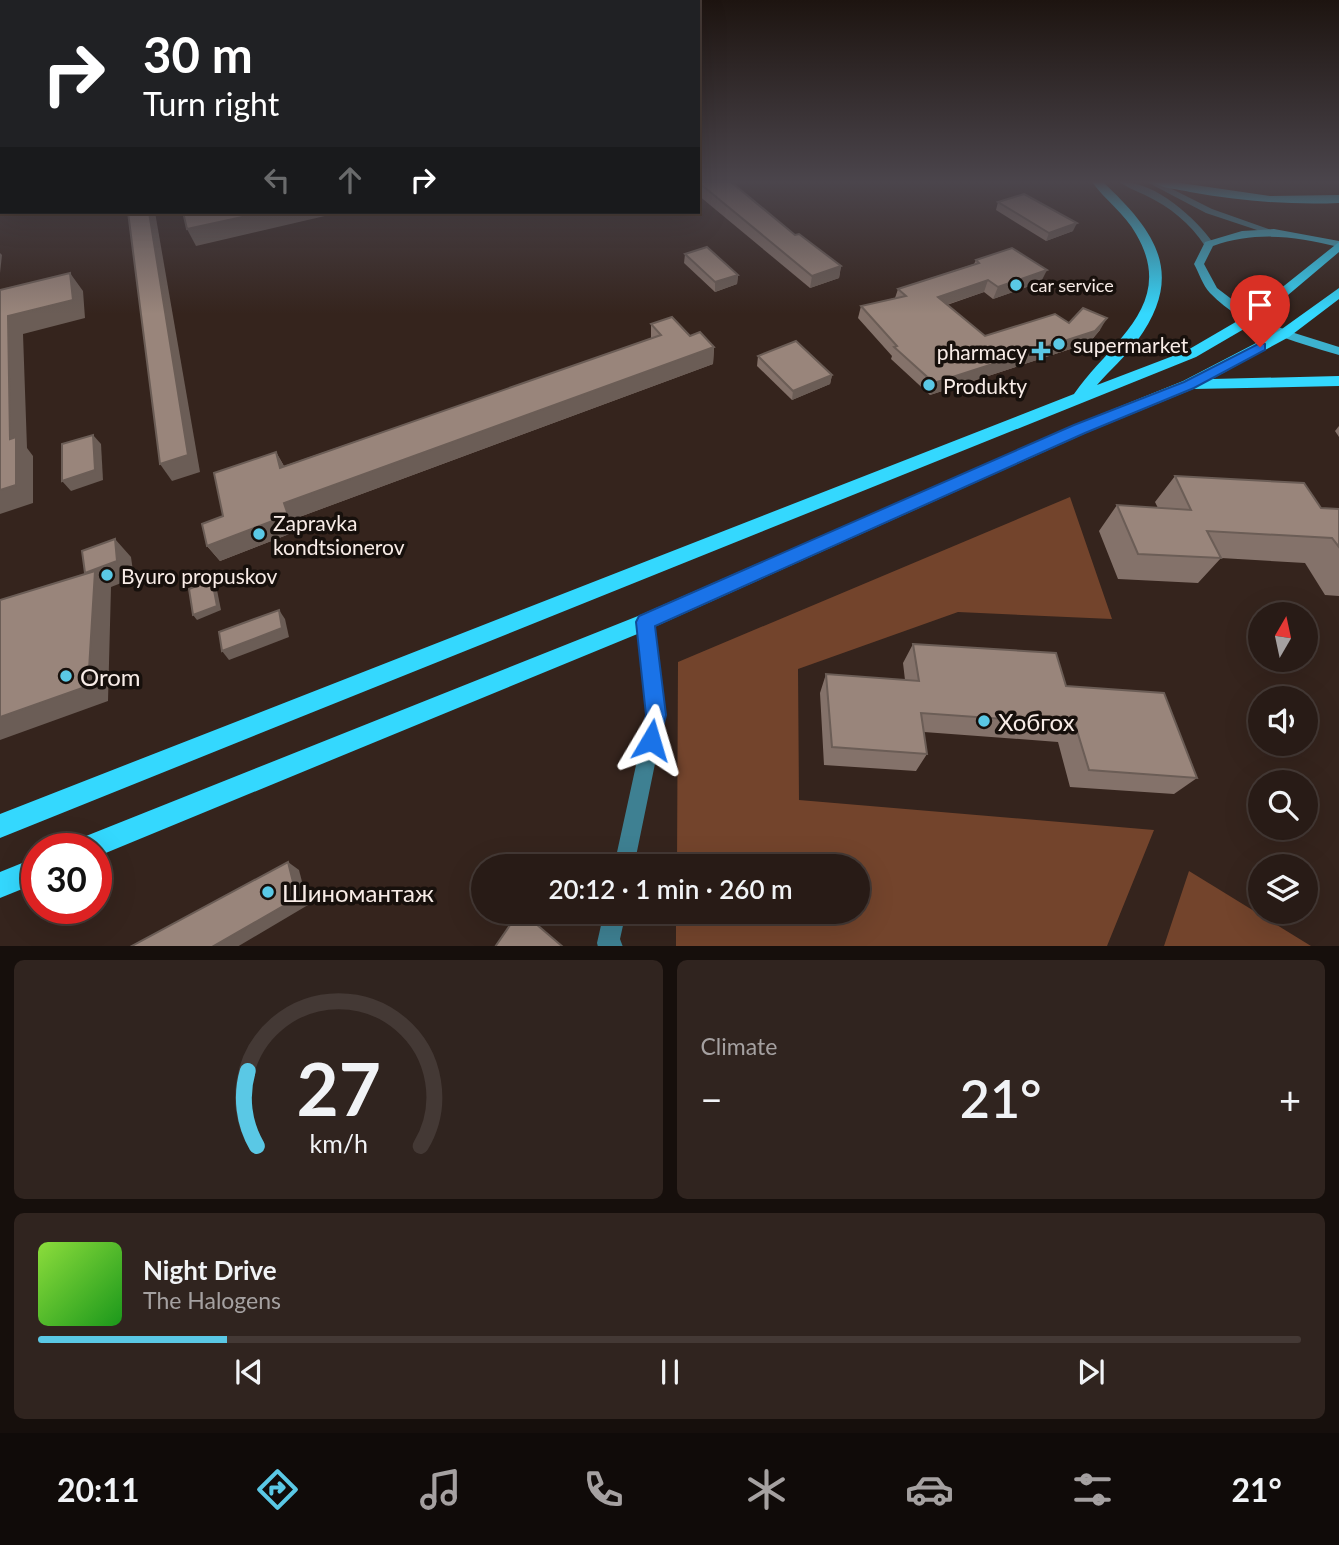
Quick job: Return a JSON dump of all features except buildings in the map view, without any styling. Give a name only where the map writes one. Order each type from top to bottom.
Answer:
[{"type":"main road","points":[[1079,399],[1094,374],[1132,337],[1154,299],[1155,262],[1140,226]]},
{"type":"main road","points":[[1339,245],[1304,235],[1269,231],[1233,233],[1209,244],[1199,264],[1213,290],[1251,319],[1284,334],[1339,351]]},
{"type":"main road","points":[[0,825],[1191,354],[1251,319],[1339,245]]},
{"type":"main road","points":[[112,838],[645,622],[1080,429],[1189,385],[1284,334],[1339,292]]},
{"type":"main road","points":[[1189,385],[1339,381]]},
{"type":"main road","points":[[1053,409],[1080,429]]},
{"type":"main road","points":[[0,886],[21,877]]},
{"type":"street","points":[[1198,226],[1209,244]]},
{"type":"street","points":[[1254,226],[1269,231]]},
{"type":"street","points":[[627,854],[656,715],[645,622]]},
{"type":"street","points":[[611,946],[608,943],[612,924]]},
{"type":"shaded area","points":[[1070,497],[1112,619],[958,612],[798,669],[799,800],[1154,830],[1107,946],[676,946],[676,924],[870,924],[870,854],[677,854],[678,662]]},
{"type":"shaded area","points":[[1189,871],[1248,907],[1248,924],[1275,924],[1311,946],[1164,946]]},
{"type":"place","name":"car service","points":[[1016,285]]},
{"type":"place","name":"supermarket","points":[[1059,344]]},
{"type":"place","name":"pharmacy","points":[[1041,351]]},
{"type":"place","name":"Produkty","points":[[929,385]]},
{"type":"place","name":"Zapravka kondtsionerov","points":[[259,534]]},
{"type":"place","name":"Byuro propuskov","points":[[107,575]]},
{"type":"place","name":"Orom","points":[[66,676]]},
{"type":"place","name":"Хобгох","points":[[984,721]]},
{"type":"place","name":"Шиномантаж","points":[[268,892]]},
{"type":"route","points":[[651,740],[656,715],[645,622],[1080,429],[1189,385],[1260,347]]}]
